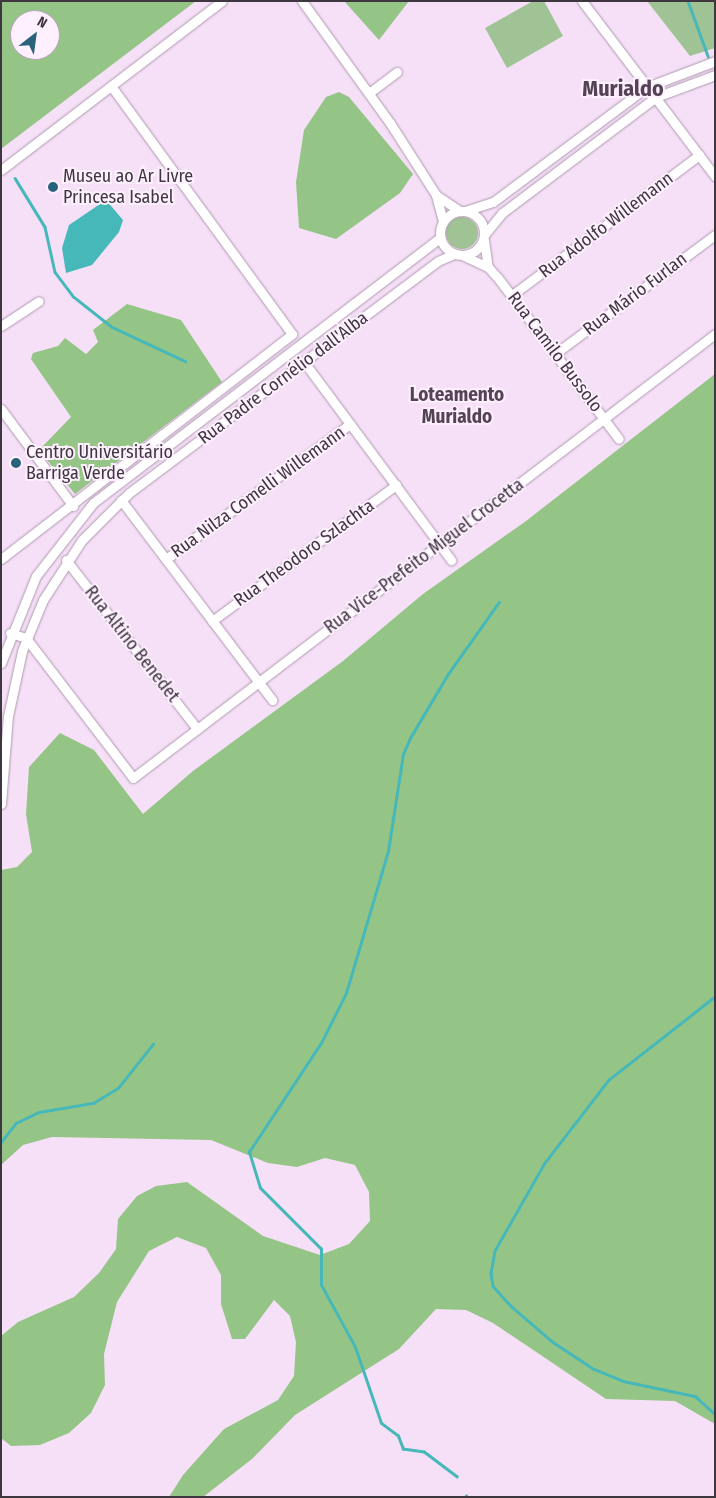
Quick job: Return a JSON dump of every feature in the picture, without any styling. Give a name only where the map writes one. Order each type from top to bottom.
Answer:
[{"type":"street","points":[[1,170],[222,1]]},
{"type":"street","points":[[302,1],[369,92],[436,195],[442,222],[440,238],[454,254],[464,256],[479,249],[484,237],[502,213],[656,98],[715,75]]},
{"type":"street","points":[[582,1],[715,176]]},
{"type":"street","points":[[442,222],[463,211],[493,202],[648,87],[715,61]]},
{"type":"street","points":[[369,92],[397,72]]},
{"type":"street","points":[[1,560],[73,506],[292,334],[112,86]]},
{"type":"street","name":"Rua Adolfo Willemann","points":[[512,296],[699,155]]},
{"type":"street","points":[[436,195],[480,219],[488,267]]},
{"type":"street","name":"Rua Mário Furlan","points":[[556,353],[715,235]]},
{"type":"street","name":"Rua Padre Cornélio dall'Alba","points":[[1,663],[10,633],[46,559],[93,503],[440,238]]},
{"type":"street","name":"Rua Padre Cornélio dall'Alba","points":[[1,804],[9,709],[26,638],[66,560],[121,500],[438,261],[454,254]]},
{"type":"street","name":"Rua Camilo Bussolo","points":[[464,256],[488,267],[556,353],[619,439]]},
{"type":"street","points":[[1,326],[39,301]]},
{"type":"street","name":"Rua Vice-Prefeito Miguel Crocetta","points":[[26,638],[132,778],[715,334]]},
{"type":"street","points":[[304,362],[451,560]]},
{"type":"street","points":[[1,409],[73,506]]},
{"type":"street","name":"Rua Nilza Comelli Willemann","points":[[166,559],[350,424]]},
{"type":"street","name":"Rua Theodoro Szlachta","points":[[212,621],[396,486]]},
{"type":"street","points":[[121,500],[272,700]]},
{"type":"street","name":"Rua Altino Benedet","points":[[66,560],[197,729]]},
{"type":"street","points":[[10,633],[26,638]]},
{"type":"shaded area","points":[[1,1],[196,1],[1,149]]},
{"type":"shaded area","points":[[344,1],[409,1],[379,40]]},
{"type":"shaded area","points":[[533,1],[544,1],[563,36],[507,68],[485,28]]},
{"type":"shaded area","points":[[647,1],[715,1],[715,48],[690,56]]},
{"type":"shaded area","points":[[339,92],[349,97],[413,174],[400,193],[336,239],[299,228],[296,182],[304,130],[326,97]]},
{"type":"shaded area","points":[[106,200],[123,220],[119,232],[92,265],[66,273],[62,248],[69,225]]},
{"type":"shaded area","points":[[462,217],[468,218],[473,222],[477,227],[477,239],[473,244],[468,248],[462,249],[456,248],[451,244],[447,239],[446,233],[447,227],[451,222],[456,218]]},
{"type":"shaded area","points":[[127,304],[181,320],[222,382],[75,494],[39,450],[71,417],[31,359],[33,353],[58,346],[65,338],[86,354],[98,342],[93,330]]},
{"type":"shaded area","points":[[715,374],[715,1424],[675,1401],[606,1399],[493,1323],[466,1310],[436,1309],[399,1349],[295,1415],[252,1459],[203,1497],[169,1497],[183,1475],[224,1429],[278,1400],[294,1376],[296,1342],[290,1316],[274,1300],[245,1339],[232,1339],[221,1304],[221,1275],[206,1248],[177,1237],[149,1251],[117,1302],[104,1354],[105,1385],[91,1413],[69,1433],[40,1445],[11,1446],[1,1438],[1,1336],[18,1322],[74,1297],[99,1273],[116,1249],[118,1219],[137,1196],[156,1186],[187,1182],[263,1236],[320,1255],[349,1244],[370,1221],[369,1192],[355,1165],[325,1158],[297,1167],[268,1163],[211,1140],[52,1137],[23,1145],[1,1165],[1,870],[17,867],[32,852],[26,814],[29,767],[60,733],[94,750],[143,814],[193,771],[343,661],[423,594],[526,521]]},
{"type":"waterway","points":[[688,1],[708,56]]},
{"type":"waterway","points":[[15,178],[45,227],[55,272],[74,297],[112,327],[185,361]]},
{"type":"waterway","points":[[457,1477],[424,1452],[403,1449],[398,1436],[381,1423],[355,1347],[321,1285],[321,1249],[260,1188],[249,1152],[321,1043],[346,993],[388,851],[403,754],[410,738],[448,674],[499,602]]},
{"type":"waterway","points":[[715,997],[609,1080],[545,1163],[495,1251],[491,1273],[493,1286],[511,1306],[553,1342],[594,1369],[623,1381],[695,1396],[715,1414]]},
{"type":"waterway","points":[[1,1142],[16,1123],[39,1112],[93,1103],[118,1088],[153,1044]]},
{"type":"place","name":"Museu ao Ar Livre Princesa Isabel","points":[[53,187]]},
{"type":"place","name":"Centro Universitário Barriga Verde","points":[[16,463]]},
{"type":"district","name":"Murialdo","points":[[623,89]]},
{"type":"district","name":"Loteamento Murialdo","points":[[457,406]]}]
